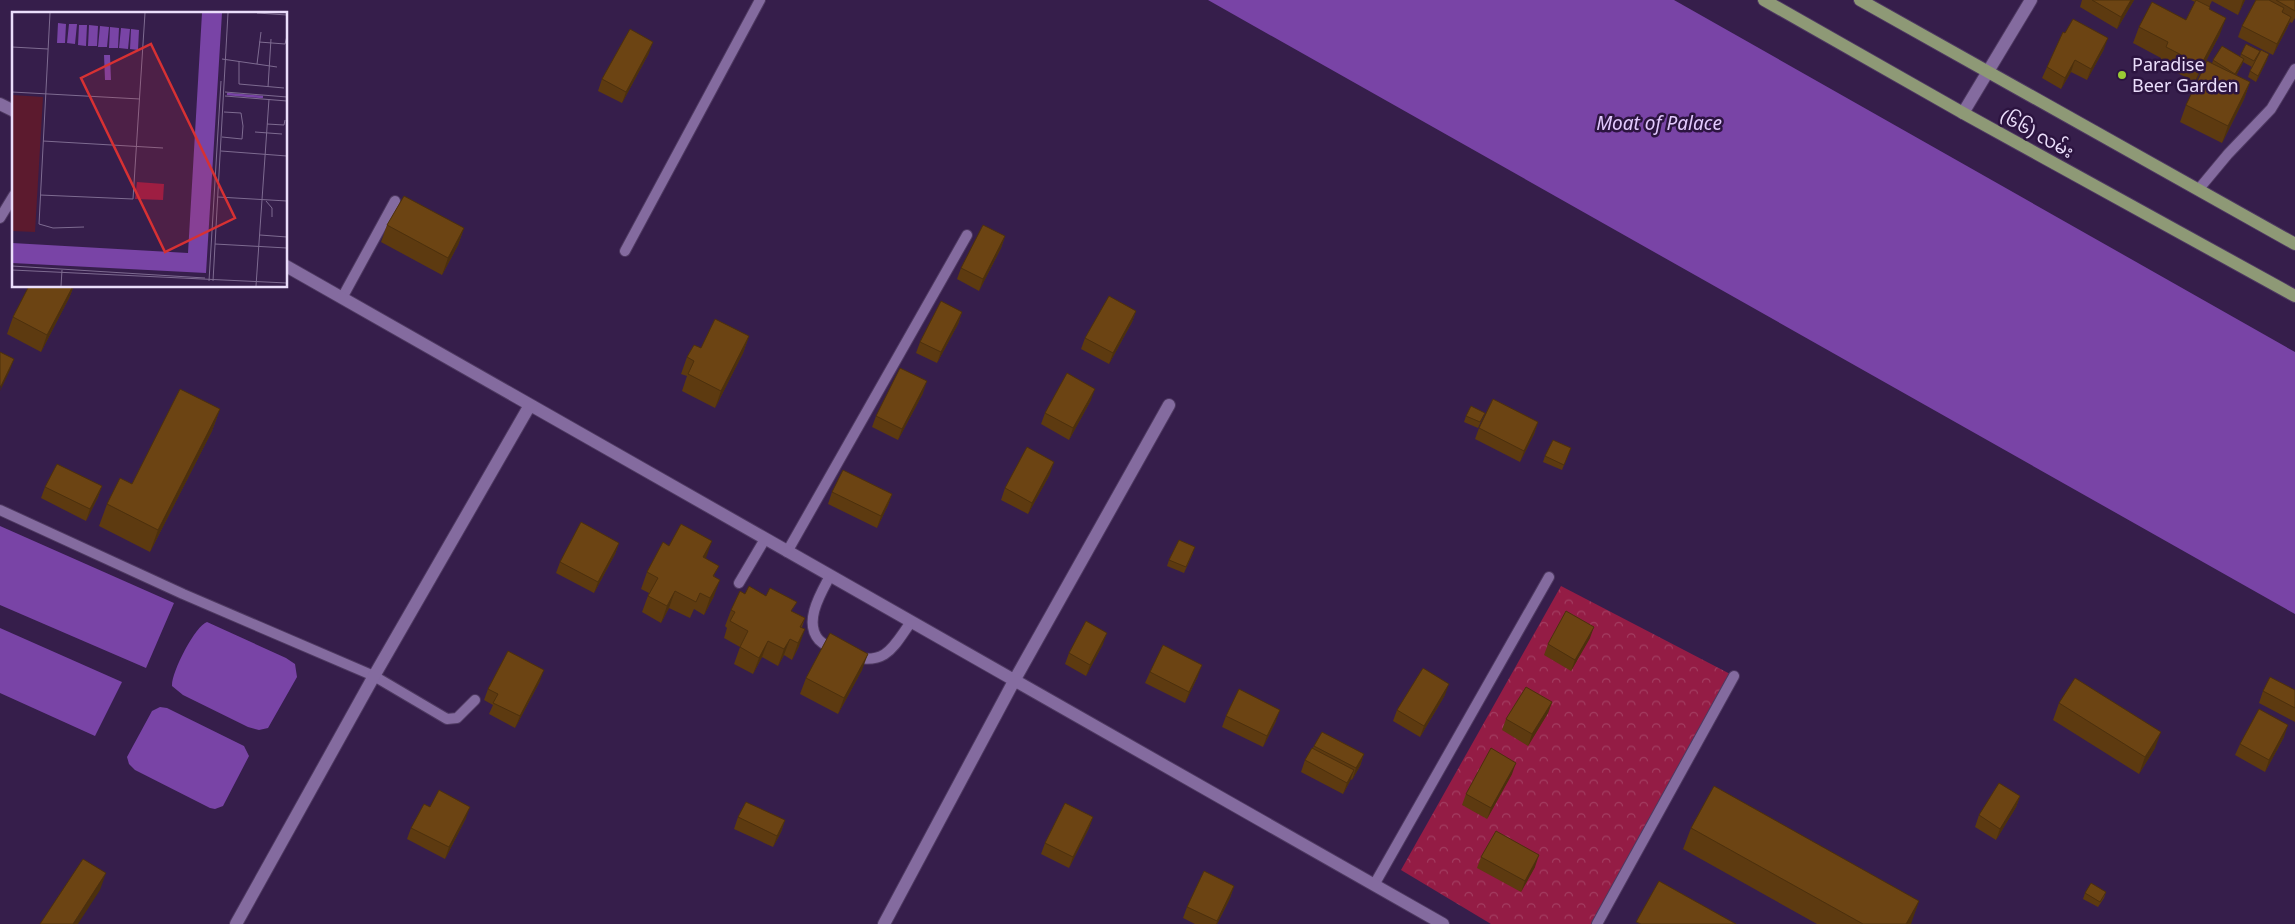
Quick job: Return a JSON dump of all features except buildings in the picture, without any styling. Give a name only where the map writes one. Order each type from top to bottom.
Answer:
[{"type":"main road","name":"(၆၆) လမ်း","points":[[1765,0],[1963,113],[2295,296]]},
{"type":"main road","name":"(၆၆) လမ်း","points":[[1860,0],[2295,244]]},
{"type":"street","points":[[1963,113],[1990,73],[2031,0]]},
{"type":"street","points":[[0,104],[12,111]]},
{"type":"street","points":[[288,267],[1443,924]]},
{"type":"street","points":[[236,924],[374,676],[530,405]]},
{"type":"street","points":[[884,924],[1014,680],[1169,405]]},
{"type":"lane","points":[[625,252],[760,0]]},
{"type":"lane","points":[[2198,190],[2228,154],[2271,109],[2295,69]]},
{"type":"lane","points":[[0,218],[12,197]]},
{"type":"lane","points":[[342,298],[396,201]]},
{"type":"lane","points":[[788,552],[967,235]]},
{"type":"lane","points":[[0,510],[183,594],[374,676],[447,719],[457,718],[475,700]]},
{"type":"lane","points":[[739,583],[765,539]]},
{"type":"lane","points":[[830,576],[817,602],[814,614],[814,630],[820,640],[844,654],[874,660],[889,653],[911,622]]},
{"type":"lane","points":[[1374,885],[1549,577]]},
{"type":"lane","points":[[1597,924],[1734,676]]},
{"type":"green space","points":[[1561,586],[1734,676],[1597,924],[1491,924],[1401,870]]},
{"type":"water","name":"Moat of Palace","points":[[1208,0],[1674,0],[2295,352],[2295,614]]},
{"type":"water","points":[[0,526],[174,603],[146,668],[0,605]]},
{"type":"water","points":[[207,622],[286,658],[295,664],[297,677],[268,728],[259,730],[248,727],[183,695],[172,686],[179,661],[196,632]]},
{"type":"water","points":[[0,628],[122,682],[95,736],[0,693]]},
{"type":"water","points":[[160,707],[167,708],[244,746],[249,756],[223,806],[215,809],[210,808],[135,770],[129,764],[127,757],[152,711]]},
{"type":"place","name":"Paradise Beer Garden","points":[[2122,75]]}]
